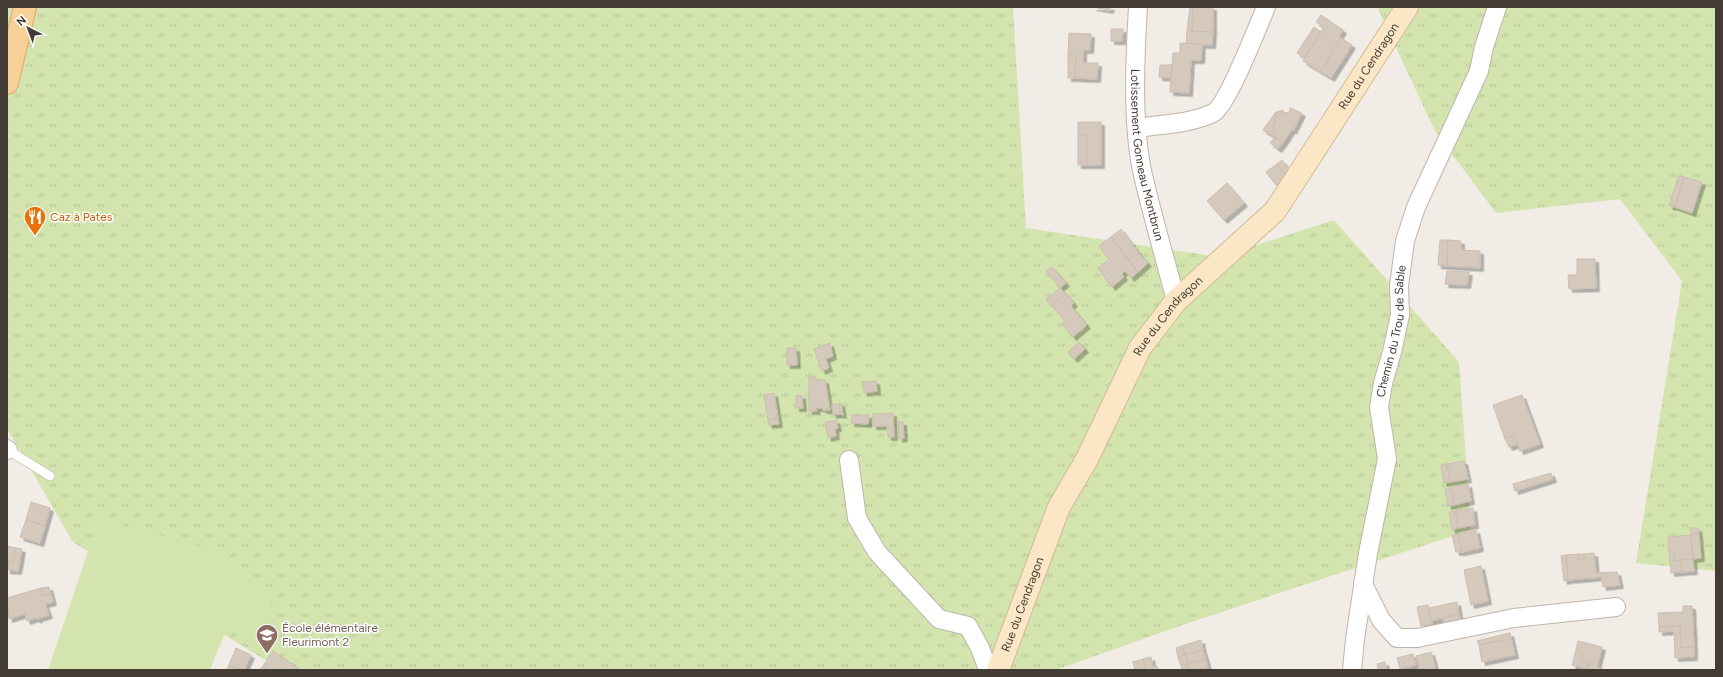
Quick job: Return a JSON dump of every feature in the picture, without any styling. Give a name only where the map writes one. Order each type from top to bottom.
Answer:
[{"type":"main road","points":[[7,19],[10,7]]},
{"type":"main road","points":[[7,83],[25,7]]},
{"type":"main road","name":"Rue du Cendragon","points":[[998,670],[1059,507],[1087,459],[1140,348],[1176,301],[1275,211],[1407,7]]},
{"type":"street","name":"Lotissement Gonneau Montbrun","points":[[1138,7],[1135,54],[1138,128],[1142,170],[1176,301]]},
{"type":"street","points":[[1138,128],[1192,121],[1214,112],[1227,96],[1266,7]]},
{"type":"street","name":"Chemin du Trou de Sable","points":[[1352,670],[1363,584],[1387,459],[1378,407],[1382,383],[1392,352],[1400,315],[1399,286],[1405,241],[1416,207],[1479,71],[1484,47],[1496,7]]},
{"type":"street","points":[[849,460],[857,518],[877,552],[939,619],[968,626],[980,648],[988,670]]},
{"type":"street","points":[[1363,584],[1381,620],[1397,638],[1417,638],[1514,618],[1616,607]]},
{"type":"lane","points":[[8,450],[50,476]]},
{"type":"green space","points":[[7,7],[1013,7],[1026,228],[1220,257],[1334,220],[1459,362],[1471,530],[1185,624],[1056,670],[294,670],[277,667],[73,542],[7,429]]},
{"type":"green space","points":[[1377,7],[1716,7],[1716,571],[1636,563],[1682,281],[1620,199],[1496,213],[1435,131]]},
{"type":"green space","points":[[99,519],[220,551],[278,613],[252,640],[226,630],[210,670],[48,670]]},
{"type":"building","points":[[1093,7],[1111,7],[1110,10]]},
{"type":"building","points":[[1190,7],[1193,7],[1192,32],[1187,31]]},
{"type":"building","points":[[1193,7],[1213,7],[1213,32],[1192,32]]},
{"type":"building","points":[[1321,15],[1343,30],[1339,37],[1341,38],[1321,72],[1303,61],[1324,27],[1316,22]]},
{"type":"building","points":[[1314,27],[1321,32],[1304,58],[1297,53]]},
{"type":"building","points":[[1111,29],[1123,29],[1122,41],[1111,41]]},
{"type":"building","points":[[1187,31],[1213,32],[1212,45],[1186,44]]},
{"type":"building","points":[[1069,33],[1091,34],[1090,50],[1083,50],[1083,63],[1098,63],[1097,79],[1075,78],[1076,56],[1068,56]]},
{"type":"building","points":[[1341,38],[1352,45],[1331,78],[1321,72]]},
{"type":"building","points":[[1180,43],[1202,44],[1201,60],[1191,60],[1189,93],[1170,92],[1173,53],[1180,53]]},
{"type":"building","points":[[1068,56],[1076,56],[1075,78],[1068,78]]},
{"type":"building","points":[[1160,65],[1172,65],[1171,78],[1159,77]]},
{"type":"building","points":[[1290,108],[1302,113],[1293,131],[1292,129],[1283,143],[1275,138],[1273,128],[1276,112],[1283,110],[1283,113],[1290,112]]},
{"type":"building","points":[[1276,112],[1273,128],[1275,137],[1263,130]]},
{"type":"building","points":[[1078,122],[1101,122],[1101,165],[1087,165],[1087,135],[1078,135]]},
{"type":"building","points":[[1078,135],[1087,135],[1087,165],[1078,165]]},
{"type":"building","points":[[1275,137],[1283,143],[1278,149],[1270,143]]},
{"type":"building","points":[[1282,160],[1292,173],[1287,177],[1277,164]]},
{"type":"building","points":[[1277,164],[1287,177],[1276,185],[1266,172]]},
{"type":"building","points":[[1679,175],[1684,177],[1675,207],[1669,206]]},
{"type":"building","points":[[1684,177],[1702,182],[1692,213],[1675,207]]},
{"type":"building","points":[[1227,183],[1244,203],[1224,220],[1207,201]]},
{"type":"building","points":[[1121,229],[1139,253],[1129,260],[1111,237]]},
{"type":"building","points":[[1111,237],[1138,272],[1131,278],[1125,271],[1122,274],[1124,277],[1112,287],[1098,268],[1109,259],[1099,246]]},
{"type":"building","points":[[1440,240],[1448,240],[1447,266],[1438,265]]},
{"type":"building","points":[[1448,240],[1461,241],[1461,250],[1480,251],[1480,268],[1447,266]]},
{"type":"building","points":[[1139,253],[1148,263],[1138,272],[1129,260]]},
{"type":"building","points":[[1577,259],[1595,259],[1596,288],[1569,289],[1568,275],[1577,275]]},
{"type":"building","points":[[1052,267],[1066,283],[1060,288],[1046,271]]},
{"type":"building","points":[[1447,271],[1469,272],[1467,285],[1445,284]]},
{"type":"building","points":[[1060,288],[1066,294],[1052,306],[1046,300]]},
{"type":"building","points":[[1066,294],[1074,303],[1071,306],[1087,325],[1073,337],[1062,324],[1065,321],[1052,306]]},
{"type":"building","points":[[1079,342],[1085,349],[1074,359],[1068,352]]},
{"type":"building","points":[[830,343],[833,356],[826,359],[829,368],[822,371],[814,349]]},
{"type":"building","points":[[787,348],[796,348],[797,365],[787,365]]},
{"type":"building","points":[[815,376],[816,380],[825,380],[830,410],[816,408],[817,411],[809,411],[809,377]]},
{"type":"building","points":[[876,381],[877,391],[864,393],[862,382]]},
{"type":"building","points":[[774,393],[778,418],[768,420],[764,395]]},
{"type":"building","points":[[802,395],[803,408],[796,408],[796,396]]},
{"type":"building","points":[[1522,395],[1540,444],[1520,451],[1514,435],[1505,439],[1493,405]]},
{"type":"building","points":[[841,403],[843,415],[840,414],[839,404]]},
{"type":"building","points":[[832,404],[839,404],[840,414],[833,415]]},
{"type":"building","points":[[893,413],[894,437],[888,437],[887,426],[873,426],[873,414]]},
{"type":"building","points":[[852,415],[869,415],[868,424],[851,423]]},
{"type":"building","points":[[778,418],[779,424],[769,425],[768,420]]},
{"type":"building","points":[[836,420],[838,428],[835,429],[836,436],[828,438],[825,422]]},
{"type":"building","points":[[898,422],[903,422],[904,438],[899,439]]},
{"type":"building","points":[[1514,435],[1518,444],[1509,447],[1505,439]]},
{"type":"building","points":[[1464,461],[1468,479],[1450,482],[1447,464]]},
{"type":"building","points":[[1447,464],[1450,482],[1444,483],[1441,465]]},
{"type":"building","points":[[1551,473],[1553,479],[1515,491],[1513,484]]},
{"type":"building","points":[[1468,484],[1471,501],[1454,505],[1451,488]]},
{"type":"building","points":[[1451,488],[1454,505],[1448,506],[1445,489]]},
{"type":"building","points":[[31,502],[50,508],[45,526],[26,520]]},
{"type":"building","points":[[1473,508],[1475,525],[1458,528],[1455,511]]},
{"type":"building","points":[[1455,511],[1458,528],[1452,530],[1449,512]]},
{"type":"building","points":[[26,520],[45,526],[40,543],[20,537]]},
{"type":"building","points":[[1690,528],[1698,528],[1699,534],[1691,535]]},
{"type":"building","points":[[1476,530],[1480,548],[1462,552],[1458,534]]},
{"type":"building","points":[[1458,534],[1462,552],[1456,552],[1452,535]]},
{"type":"building","points":[[1699,534],[1701,558],[1693,559],[1691,535]]},
{"type":"building","points":[[1691,535],[1693,559],[1675,561],[1674,552],[1669,552],[1668,537]]},
{"type":"building","points":[[7,546],[16,548],[13,562],[9,561],[7,570]]},
{"type":"building","points":[[16,548],[22,549],[18,571],[7,570],[9,561],[13,562]]},
{"type":"building","points":[[1669,552],[1674,552],[1675,561],[1681,560],[1682,572],[1671,573]]},
{"type":"building","points":[[1594,553],[1596,573],[1617,572],[1620,585],[1603,587],[1602,577],[1568,580],[1566,555],[1578,554],[1578,560],[1585,559],[1584,554]]},
{"type":"building","points":[[1578,554],[1584,554],[1585,559],[1578,560]]},
{"type":"building","points":[[1566,555],[1568,580],[1564,581],[1561,556]]},
{"type":"building","points":[[1693,559],[1694,571],[1682,572],[1681,560]]},
{"type":"building","points":[[1481,566],[1488,601],[1471,605],[1464,570]]},
{"type":"building","points":[[49,587],[51,594],[43,596],[41,588]]},
{"type":"building","points":[[41,588],[43,596],[51,594],[53,602],[45,604],[49,615],[39,618],[38,620],[36,618],[27,621],[25,614],[9,619],[7,598]]},
{"type":"building","points":[[1457,602],[1459,614],[1431,621],[1429,608]]},
{"type":"building","points":[[1428,605],[1432,624],[1421,626],[1417,607]]},
{"type":"building","points":[[1683,606],[1692,606],[1694,647],[1681,648],[1680,626],[1659,627],[1658,613],[1683,612]]},
{"type":"building","points":[[1459,614],[1461,623],[1445,627],[1443,618]]},
{"type":"building","points":[[1680,626],[1681,648],[1694,647],[1694,657],[1675,658],[1674,631],[1659,632],[1659,627]]},
{"type":"building","points":[[1510,633],[1515,655],[1482,662],[1479,645],[1502,640],[1501,635]]},
{"type":"building","points":[[1501,635],[1502,640],[1479,645],[1477,641]]},
{"type":"building","points":[[1201,640],[1203,650],[1185,655],[1182,646]]},
{"type":"building","points":[[1578,641],[1602,647],[1597,667],[1605,670],[1587,670],[1589,661],[1581,660],[1583,652],[1576,650]]},
{"type":"building","points":[[1182,646],[1185,655],[1178,657],[1176,648]]},
{"type":"building","points":[[236,648],[251,655],[244,670],[229,665]]},
{"type":"building","points":[[1203,650],[1206,659],[1188,664],[1185,655]]},
{"type":"building","points":[[1576,650],[1583,652],[1581,660],[1589,661],[1587,669],[1572,665]]},
{"type":"building","points":[[273,651],[301,670],[270,670],[263,666]]},
{"type":"building","points":[[1431,652],[1436,670],[1420,670],[1416,656]]},
{"type":"building","points":[[1413,654],[1416,665],[1400,669],[1397,658]]},
{"type":"building","points":[[1185,655],[1188,664],[1181,666],[1178,657]]},
{"type":"building","points":[[1151,657],[1153,667],[1157,666],[1158,670],[1141,670],[1145,669],[1143,659]]},
{"type":"building","points":[[1143,659],[1145,669],[1135,670],[1133,662]]},
{"type":"building","points":[[1206,659],[1208,668],[1189,670],[1188,664]]},
{"type":"building","points":[[1385,662],[1387,670],[1376,670],[1378,669],[1377,664]]},
{"type":"building","points":[[1188,664],[1189,670],[1182,670],[1181,666]]},
{"type":"building","points":[[229,665],[241,670],[227,670]]},
{"type":"building","points":[[263,666],[270,670],[260,670]]},
{"type":"place","name":"Caz à Pates","points":[[35,236]]},
{"type":"place","name":"École élémentaire Fleurimont 2","points":[[267,654]]}]
